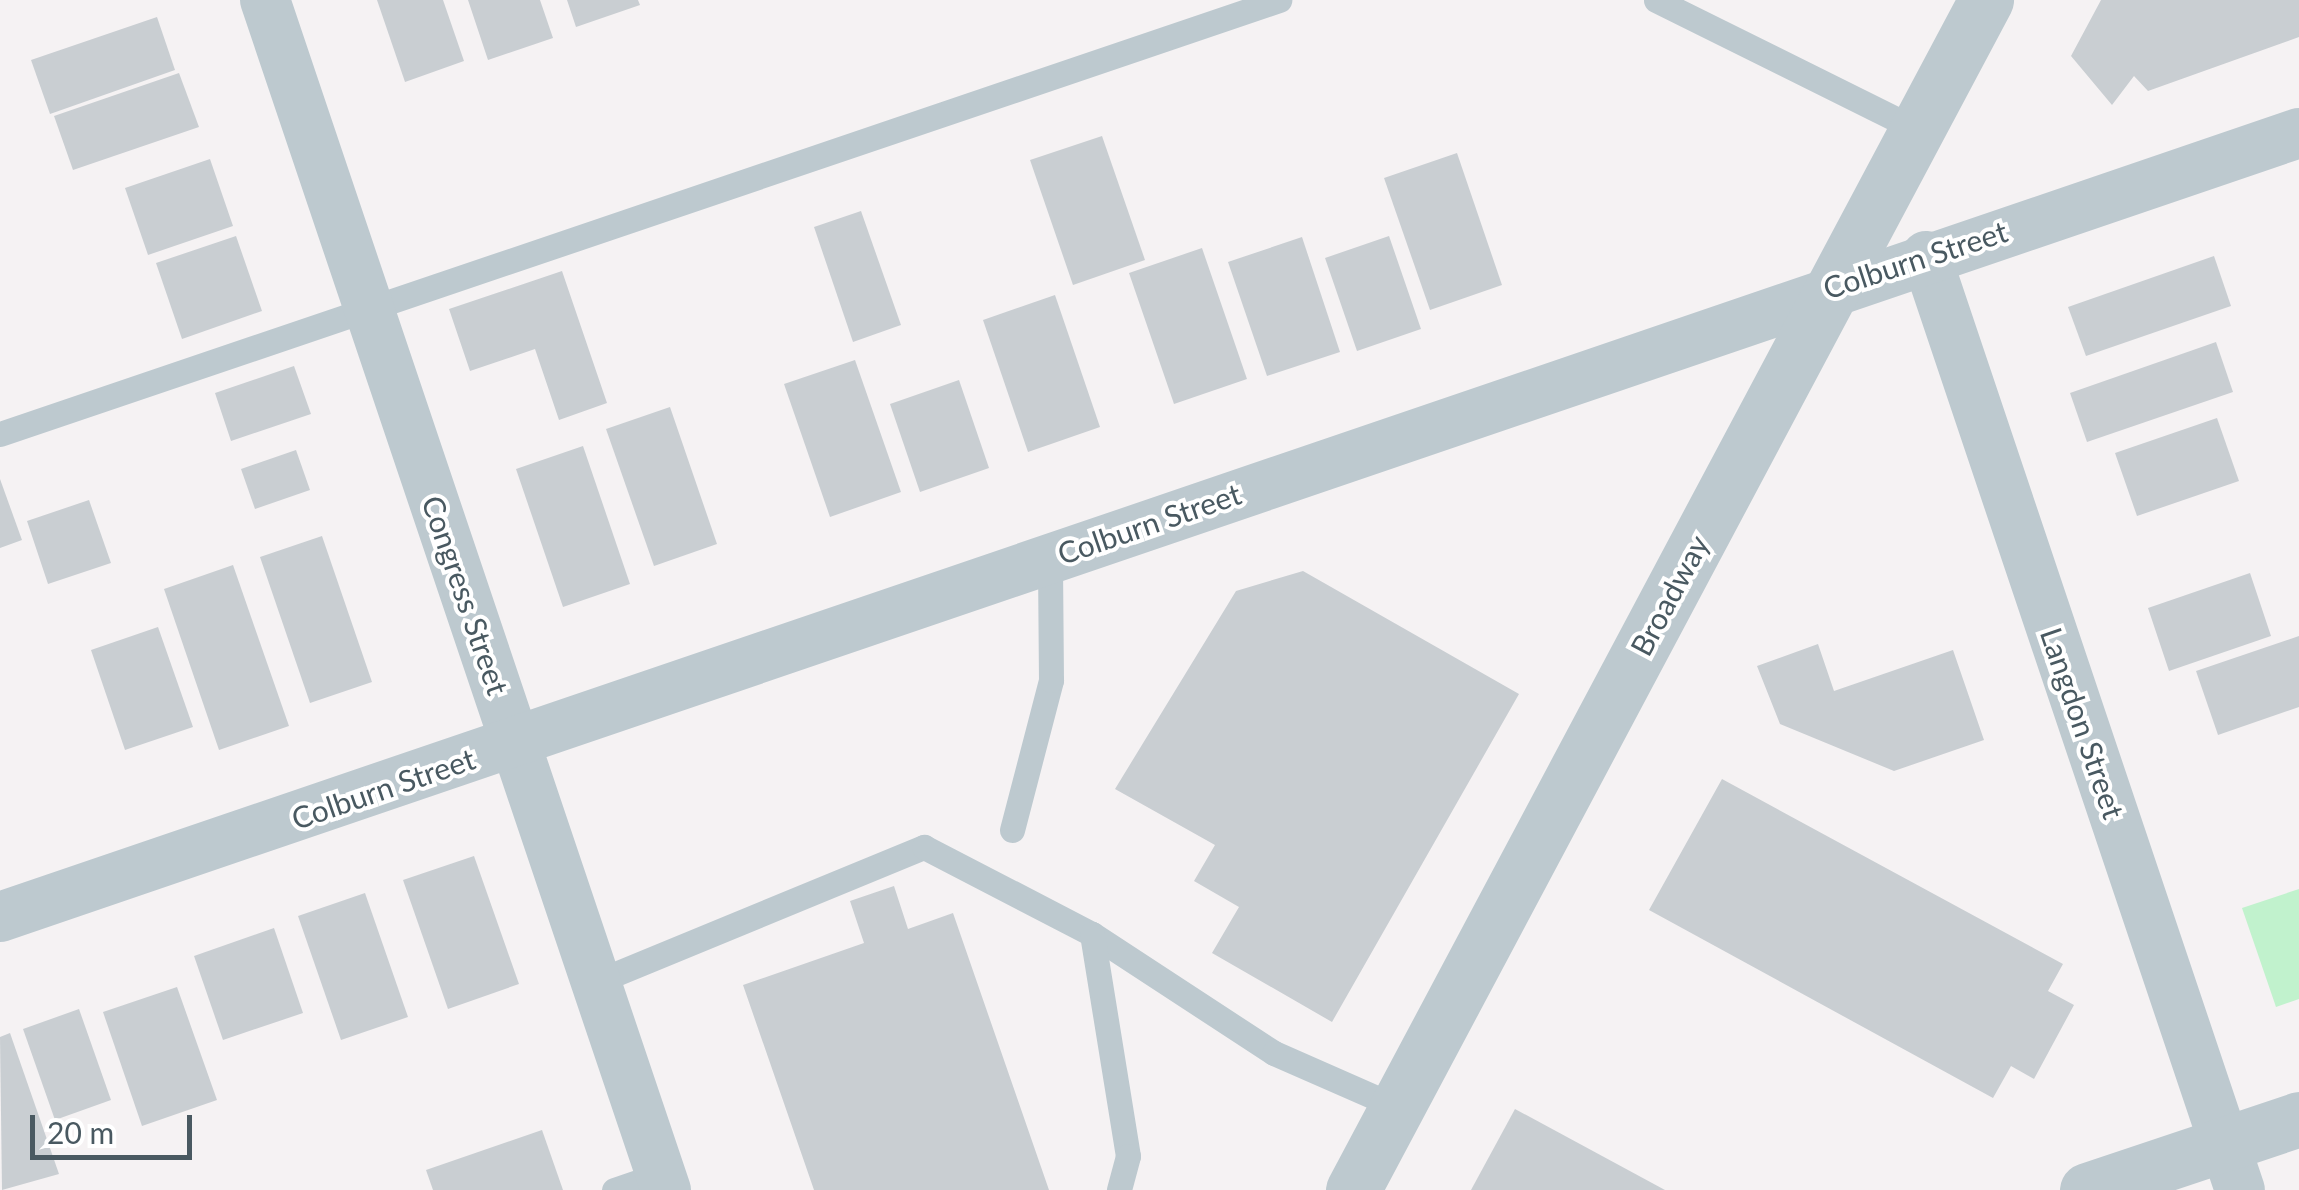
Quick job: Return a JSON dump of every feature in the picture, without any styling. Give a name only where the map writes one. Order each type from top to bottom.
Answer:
[{"type":"street","name":"Congress Street","points":[[265,0],[664,1182]]},
{"type":"street","name":"Broadway","points":[[1353,1190],[1986,0]]},
{"type":"street","name":"Colburn Street","points":[[0,918],[1833,286],[2299,133]]},
{"type":"street","name":"Langdon Street","points":[[1926,256],[2232,1167]]},
{"type":"street","points":[[2098,1188],[2232,1167],[2299,1118]]},
{"type":"lane","points":[[0,434],[1279,0]]},
{"type":"lane","points":[[1656,0],[1916,129]]},
{"type":"lane","points":[[1012,830],[1051,680],[1050,557]]},
{"type":"lane","points":[[596,982],[924,847],[1092,934],[1274,1053],[1397,1107]]},
{"type":"lane","points":[[1092,934],[1128,1156],[1120,1190]]},
{"type":"lane","points":[[614,1190],[664,1182]]},
{"type":"green space","points":[[2299,889],[2299,999],[2276,1007],[2242,908]]},
{"type":"building","points":[[377,0],[443,0],[464,61],[405,82]]},
{"type":"building","points":[[468,0],[540,0],[553,38],[488,60]]},
{"type":"building","points":[[567,0],[638,0],[640,5],[576,27]]},
{"type":"building","points":[[2101,0],[2299,0],[2299,37],[2148,91],[2134,76],[2112,105],[2071,56]]},
{"type":"building","points":[[157,17],[175,70],[50,114],[31,60]]},
{"type":"building","points":[[179,73],[199,127],[73,170],[54,116]]},
{"type":"building","points":[[1102,136],[1145,260],[1073,285],[1030,160]]},
{"type":"building","points":[[1457,153],[1502,285],[1430,310],[1384,178]]},
{"type":"building","points":[[210,159],[233,226],[148,255],[125,188]]},
{"type":"building","points":[[861,211],[901,325],[853,342],[814,227]]},
{"type":"building","points":[[236,236],[262,311],[182,339],[156,263]]},
{"type":"building","points":[[1389,236],[1421,329],[1357,351],[1325,258]]},
{"type":"building","points":[[1302,237],[1340,352],[1267,376],[1228,262]]},
{"type":"building","points":[[1202,248],[1247,379],[1174,404],[1129,273]]},
{"type":"building","points":[[2214,256],[2231,306],[2086,356],[2068,307]]},
{"type":"building","points":[[562,271],[607,403],[559,420],[535,349],[470,371],[449,309]]},
{"type":"building","points":[[1055,295],[1100,427],[1028,452],[983,320]]},
{"type":"building","points":[[2216,342],[2233,392],[2087,442],[2070,393]]},
{"type":"building","points":[[855,360],[901,492],[830,517],[784,384]]},
{"type":"building","points":[[294,366],[311,414],[231,441],[215,393]]},
{"type":"building","points":[[959,380],[989,468],[920,492],[890,404]]},
{"type":"building","points":[[670,407],[717,544],[654,566],[606,429]]},
{"type":"building","points":[[2217,418],[2239,481],[2137,516],[2115,453]]},
{"type":"building","points":[[583,446],[630,584],[563,607],[516,469]]},
{"type":"building","points":[[296,450],[310,490],[255,509],[241,469]]},
{"type":"building","points":[[0,479],[22,540],[0,548]]},
{"type":"building","points":[[89,500],[111,563],[48,584],[27,521]]},
{"type":"building","points":[[322,536],[372,682],[310,703],[260,557]]},
{"type":"building","points":[[233,565],[289,726],[219,750],[164,589]]},
{"type":"building","points":[[1303,571],[1519,694],[1332,1022],[1212,953],[1239,907],[1194,881],[1215,845],[1115,789],[1236,591]]},
{"type":"building","points":[[2250,573],[2271,636],[2169,671],[2148,608]]},
{"type":"building","points":[[158,627],[193,727],[125,750],[91,650]]},
{"type":"building","points":[[2299,636],[2299,707],[2218,735],[2196,671]]},
{"type":"building","points":[[1818,644],[1834,691],[1953,650],[1984,740],[1894,771],[1780,724],[1757,666]]},
{"type":"building","points":[[1722,779],[2063,964],[2048,991],[2074,1005],[2034,1079],[2011,1066],[1993,1098],[1649,910]]},
{"type":"building","points":[[474,856],[519,984],[448,1009],[403,880]]},
{"type":"building","points":[[894,886],[908,929],[953,913],[1049,1190],[814,1190],[743,985],[864,943],[850,901]]},
{"type":"building","points":[[365,893],[408,1017],[341,1040],[298,916]]},
{"type":"building","points":[[274,928],[303,1013],[223,1040],[194,956]]},
{"type":"building","points":[[177,987],[217,1100],[142,1126],[103,1012]]},
{"type":"building","points":[[79,1009],[111,1100],[55,1120],[23,1029]]},
{"type":"building","points":[[10,1033],[59,1174],[2,1190],[0,1037]]},
{"type":"building","points":[[1515,1109],[1665,1190],[1471,1190]]},
{"type":"building","points":[[542,1130],[563,1190],[433,1190],[426,1170]]}]
